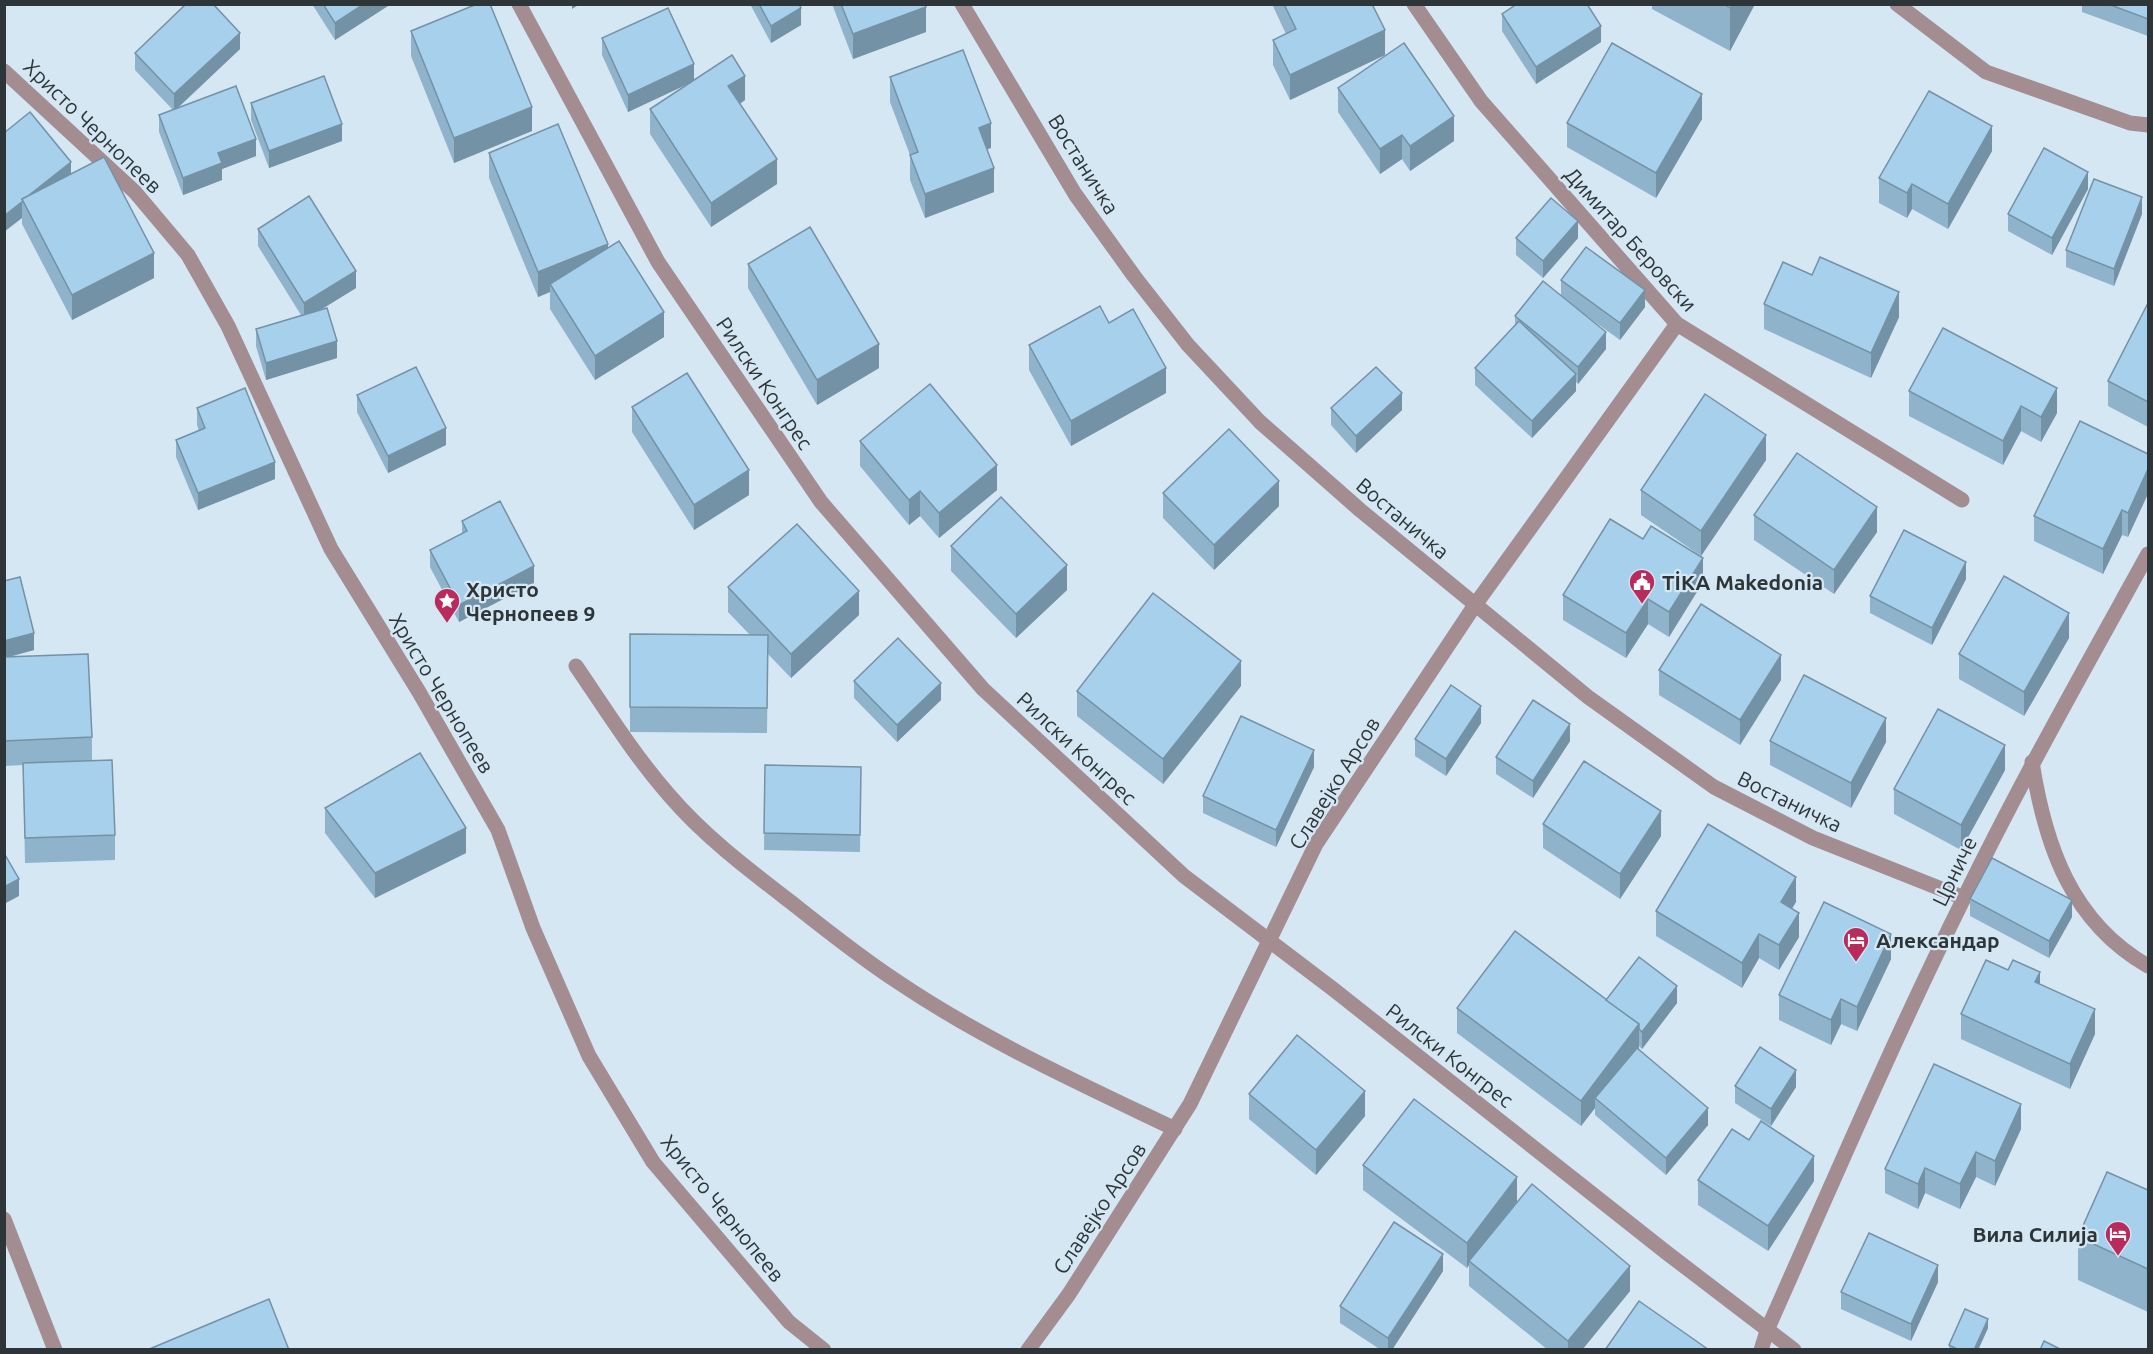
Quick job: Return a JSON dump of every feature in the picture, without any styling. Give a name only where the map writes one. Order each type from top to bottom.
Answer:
[{"type":"street","name":"Рилски Конгрес","points":[[519,4],[658,262],[821,502],[983,689],[1184,876],[1333,989],[1667,1253],[1794,1350]]},
{"type":"street","name":"Востаничка","points":[[962,4],[1075,194],[1134,276],[1188,345],[1260,422],[1360,510],[1588,697],[1714,787],[1813,838],[1964,898]]},
{"type":"street","name":"Димитар Беровски","points":[[1414,4],[1481,101],[1677,324],[1962,500]]},
{"type":"street","points":[[1897,4],[1986,72],[2130,123],[2148,125]]},
{"type":"street","name":"Христо Чернопеев","points":[[4,72],[135,192],[188,255],[237,346],[331,549],[419,692],[498,830],[533,928],[589,1056],[654,1162],[789,1322],[824,1350]]},
{"type":"street","name":"Славејко Арсов","points":[[1028,1350],[1069,1294],[1175,1129],[1270,943],[1316,844],[1475,605],[1677,324]]},
{"type":"street","name":"Црниче","points":[[1761,1350],[1768,1328],[1964,898],[2032,762],[2148,554]]},
{"type":"street","points":[[576,666],[637,756],[669,796],[708,836],[820,925],[898,982],[967,1024],[1078,1083],[1175,1129]]},
{"type":"street","points":[[2032,762],[2046,833],[2068,885],[2087,912],[2110,938],[2148,966]]},
{"type":"street","points":[[4,1219],[55,1350]]},
{"type":"building","points":[[186,4],[213,4],[240,33],[174,94],[135,53]]},
{"type":"building","points":[[323,4],[364,4],[335,23]]},
{"type":"building","points":[[477,4],[490,4],[532,107],[454,138],[411,31]]},
{"type":"building","points":[[759,4],[799,4],[801,8],[771,26]]},
{"type":"building","points":[[841,4],[926,4],[926,7],[853,34]]},
{"type":"building","points":[[1284,4],[1372,4],[1385,30],[1290,75],[1273,40],[1296,29]]},
{"type":"building","points":[[1517,4],[1587,4],[1601,26],[1536,67],[1502,14]]},
{"type":"building","points":[[2108,4],[2148,4],[2148,19]]},
{"type":"building","points":[[668,8],[694,64],[628,95],[602,38]]},
{"type":"building","points":[[1404,43],[1454,116],[1410,146],[1402,135],[1380,149],[1338,88]]},
{"type":"building","points":[[1612,43],[1702,94],[1656,173],[1567,123]]},
{"type":"building","points":[[963,50],[991,123],[979,128],[994,168],[925,194],[910,155],[918,152],[890,77]]},
{"type":"building","points":[[732,55],[745,76],[728,86],[777,159],[711,203],[650,109]]},
{"type":"building","points":[[324,76],[342,124],[269,151],[251,103]]},
{"type":"building","points":[[236,86],[256,139],[218,153],[222,163],[183,178],[159,115]]},
{"type":"building","points":[[1929,91],[1992,126],[1948,204],[1912,184],[1907,193],[1879,178]]},
{"type":"building","points":[[30,112],[71,162],[22,199],[23,201],[4,216],[4,133]]},
{"type":"building","points":[[558,124],[608,244],[538,272],[489,153]]},
{"type":"building","points":[[2044,148],[2088,172],[2052,238],[2008,214]]},
{"type":"building","points":[[104,157],[154,253],[72,295],[22,199]]},
{"type":"building","points":[[2094,179],[2142,197],[2114,269],[2066,250]]},
{"type":"building","points":[[309,196],[356,271],[304,303],[258,229]]},
{"type":"building","points":[[1551,198],[1578,221],[1543,261],[1516,238]]},
{"type":"building","points":[[810,227],[879,344],[817,380],[748,264]]},
{"type":"building","points":[[619,241],[664,312],[595,356],[550,284]]},
{"type":"building","points":[[1586,247],[1645,290],[1620,323],[1561,280]]},
{"type":"building","points":[[1820,257],[1899,292],[1871,353],[1764,304],[1783,262],[1812,275]]},
{"type":"building","points":[[1543,281],[1606,332],[1578,367],[1515,316]]},
{"type":"building","points":[[2148,303],[2148,402],[2108,381]]},
{"type":"building","points":[[1100,306],[1109,323],[1133,309],[1166,368],[1071,421],[1029,345]]},
{"type":"building","points":[[327,308],[337,341],[266,363],[256,329]]},
{"type":"building","points":[[1519,321],[1576,374],[1532,421],[1475,368]]},
{"type":"building","points":[[1943,328],[2057,388],[2041,417],[2021,406],[2003,441],[1909,391]]},
{"type":"building","points":[[416,367],[446,428],[388,456],[357,395]]},
{"type":"building","points":[[1376,367],[1402,393],[1356,436],[1331,408]]},
{"type":"building","points":[[687,373],[749,470],[694,505],[632,407]]},
{"type":"building","points":[[930,384],[997,465],[939,513],[920,491],[909,500],[860,441]]},
{"type":"building","points":[[245,388],[275,462],[198,493],[176,440],[205,428],[197,408]]},
{"type":"building","points":[[1705,394],[1766,435],[1701,531],[1641,490]]},
{"type":"building","points":[[2080,421],[2148,454],[2148,469],[2128,513],[2122,510],[2103,549],[2034,516]]},
{"type":"building","points":[[1229,429],[1279,481],[1214,545],[1163,493]]},
{"type":"building","points":[[1797,453],[1877,507],[1834,570],[1754,515]]},
{"type":"building","points":[[1001,497],[1067,565],[1016,614],[951,546]]},
{"type":"building","points":[[500,501],[534,566],[459,605],[430,550],[467,531],[462,521]]},
{"type":"building","points":[[1610,519],[1643,539],[1651,526],[1703,558],[1669,612],[1648,599],[1626,633],[1563,595]]},
{"type":"building","points":[[797,524],[859,591],[791,654],[728,587]]},
{"type":"building","points":[[1904,530],[1966,562],[1932,628],[1870,596]]},
{"type":"building","points":[[2004,576],[2069,613],[2024,692],[1959,654]]},
{"type":"building","points":[[20,577],[34,633],[4,641],[4,581]]},
{"type":"building","points":[[1153,593],[1241,661],[1163,759],[1077,691]]},
{"type":"building","points":[[1701,604],[1781,655],[1740,720],[1659,670]]},
{"type":"building","points":[[630,634],[768,635],[767,708],[630,707]]},
{"type":"building","points":[[898,638],[941,683],[897,725],[854,681]]},
{"type":"building","points":[[88,654],[92,737],[4,741],[4,657]]},
{"type":"building","points":[[1804,675],[1886,718],[1851,783],[1770,741]]},
{"type":"building","points":[[1451,685],[1481,706],[1446,759],[1415,739]]},
{"type":"building","points":[[1533,700],[1570,724],[1533,781],[1496,757]]},
{"type":"building","points":[[1938,709],[2005,745],[1961,825],[1894,789]]},
{"type":"building","points":[[1241,716],[1314,750],[1276,830],[1203,796]]},
{"type":"building","points":[[420,753],[466,828],[375,873],[325,808]]},
{"type":"building","points":[[112,760],[115,835],[25,838],[23,763]]},
{"type":"building","points":[[1584,761],[1661,811],[1620,874],[1543,824]]},
{"type":"building","points":[[765,765],[861,767],[860,835],[764,833]]},
{"type":"building","points":[[1708,824],[1796,877],[1781,902],[1799,913],[1779,945],[1759,934],[1742,963],[1656,911]]},
{"type":"building","points":[[4,853],[19,879],[4,887]]},
{"type":"building","points":[[1992,858],[2072,900],[2049,941],[1970,899]]},
{"type":"building","points":[[1824,902],[1891,934],[1857,1007],[1841,999],[1831,1020],[1779,995]]},
{"type":"building","points":[[1515,931],[1639,1024],[1581,1101],[1457,1008]]},
{"type":"building","points":[[1639,957],[1677,986],[1642,1032],[1639,1024],[1606,1000]]},
{"type":"building","points":[[1986,960],[2008,970],[2013,960],[2040,972],[2035,982],[2095,1009],[2070,1064],[1961,1014]]},
{"type":"building","points":[[1297,1035],[1365,1091],[1316,1150],[1249,1094]]},
{"type":"building","points":[[1760,1047],[1796,1070],[1771,1109],[1735,1086]]},
{"type":"building","points":[[1637,1048],[1708,1108],[1666,1158],[1595,1098]]},
{"type":"building","points":[[1934,1064],[2021,1104],[1995,1161],[1976,1152],[1960,1184],[1925,1168],[1918,1184],[1885,1169]]},
{"type":"building","points":[[1414,1099],[1517,1177],[1467,1243],[1363,1165]]},
{"type":"building","points":[[1761,1121],[1814,1156],[1768,1226],[1698,1180],[1732,1129],[1749,1140]]},
{"type":"building","points":[[2107,1172],[2148,1190],[2148,1269],[2078,1237]]},
{"type":"building","points":[[1532,1184],[1630,1266],[1568,1341],[1469,1261]]},
{"type":"building","points":[[1394,1222],[1443,1254],[1388,1338],[1340,1306]]},
{"type":"building","points":[[1869,1233],[1938,1265],[1911,1324],[1841,1292]]},
{"type":"building","points":[[269,1299],[289,1350],[147,1350]]},
{"type":"building","points":[[1639,1301],[1709,1350],[1605,1350]]},
{"type":"building","points":[[1965,1309],[1988,1319],[1974,1350],[1959,1350],[1949,1345]]},
{"type":"building","points":[[2044,1341],[2062,1350],[2040,1350]]},
{"type":"place","name":"TİKA Makedonia","points":[[1642,605]]},
{"type":"place","name":"Христо Чернопеев 9","points":[[447,624]]},
{"type":"place","name":"Александар","points":[[1856,963]]},
{"type":"place","name":"Вила Силија","points":[[2118,1257]]}]
